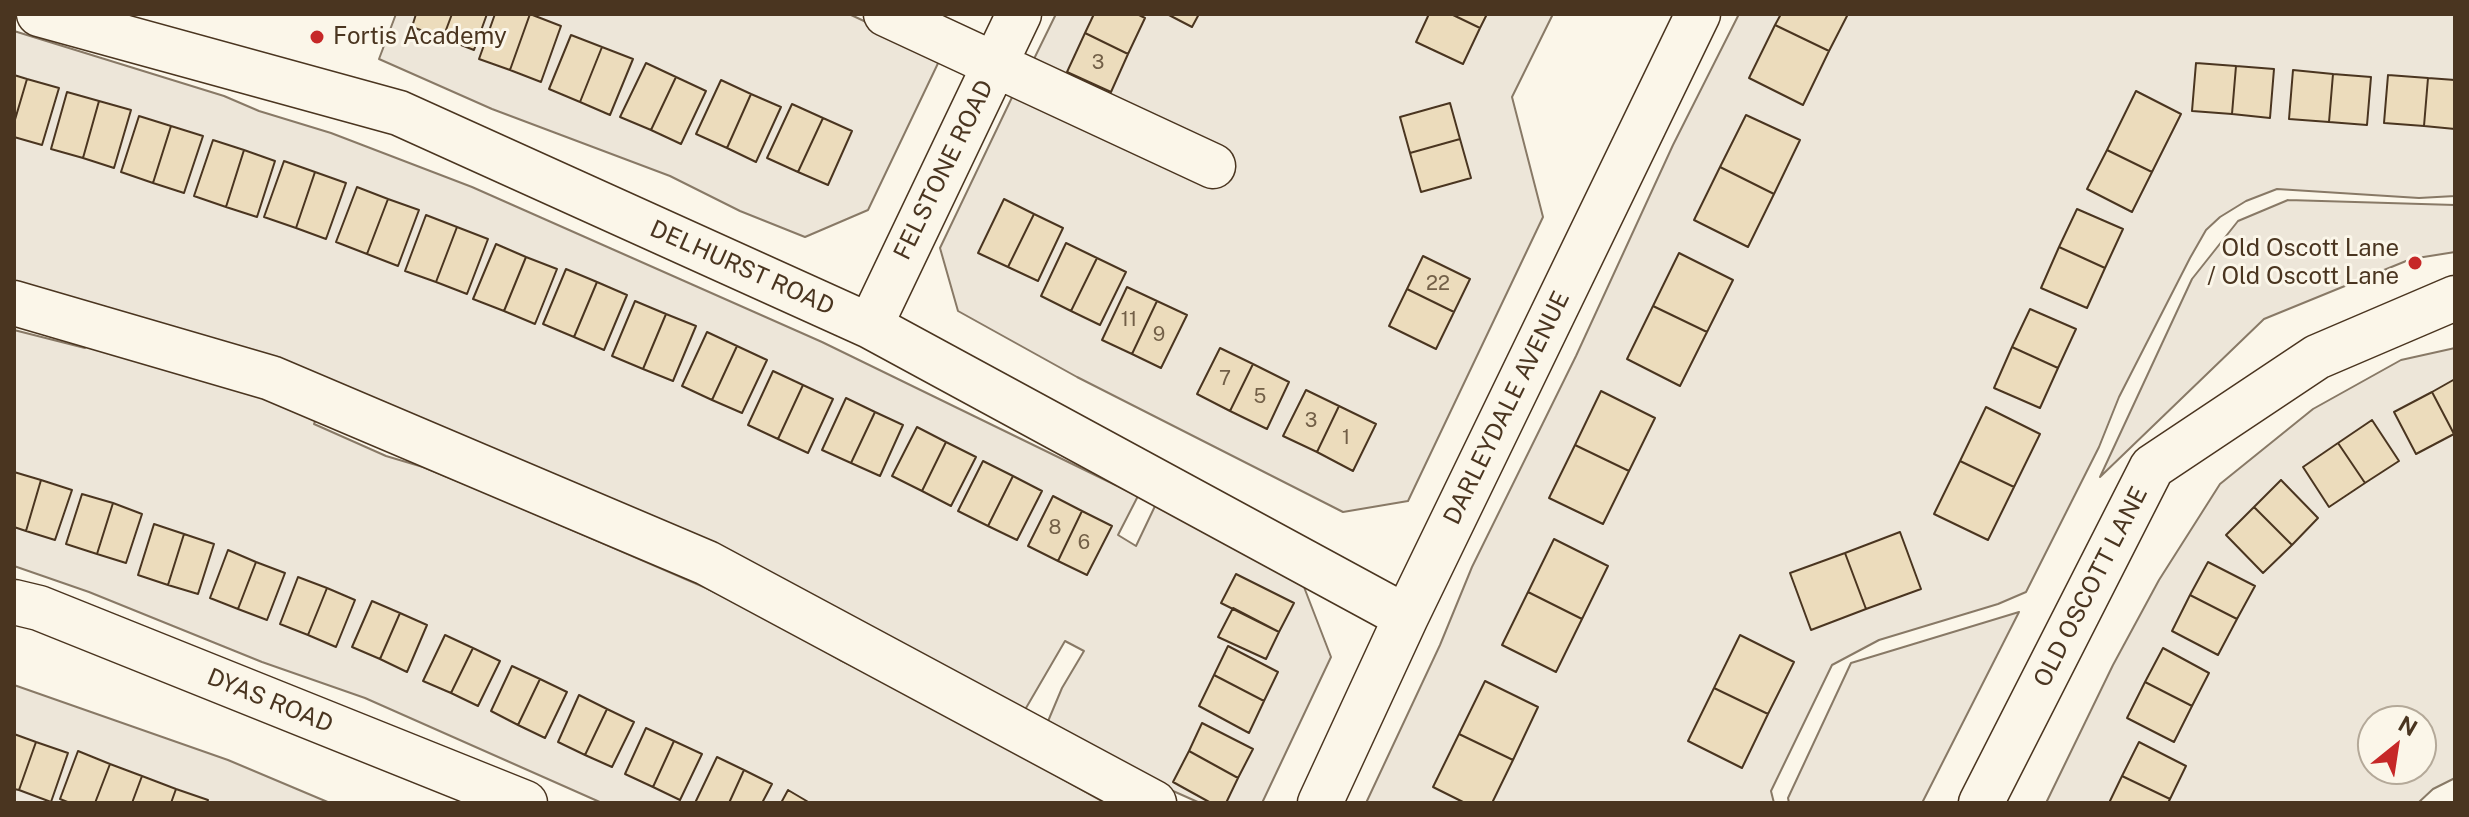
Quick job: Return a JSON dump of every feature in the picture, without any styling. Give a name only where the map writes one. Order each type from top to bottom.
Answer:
[{"type":"street","name":"DELHURST ROAD","points":[[39,14],[399,113],[870,326],[1406,617]]},
{"type":"street","points":[[886,14],[1213,166]]},
{"type":"street","name":"FELSTONE ROAD","points":[[870,326],[1019,14]]},
{"type":"street","name":"DARLEYDALE AVENUE","points":[[1320,803],[1406,617],[1698,14]]},
{"type":"street","name":"OLD OSCOTT LANE","points":[[1981,803],[2152,467],[2317,357],[2455,298]]},
{"type":"street","points":[[14,303],[271,378],[707,563],[1154,803]]},
{"type":"street","name":"DYAS ROAD","points":[[14,602],[39,608],[525,803]]},
{"type":"shaded area","points":[[396,14],[849,14],[941,57],[868,210],[805,237],[740,211],[670,176],[492,109],[379,59]]},
{"type":"shaded area","points":[[1056,14],[1553,14],[1512,97],[1543,217],[1408,501],[1343,512],[1077,377],[958,311],[940,248],[1016,89]]},
{"type":"shaded area","points":[[1739,14],[2455,14],[2455,196],[2419,198],[2277,189],[2246,201],[2220,217],[2206,230],[2190,258],[2119,397],[2099,447],[2026,592],[1998,604],[1879,640],[1832,665],[1771,791],[1774,803],[1366,803],[1440,645],[1472,567],[1576,356],[1673,145]]},
{"type":"shaded area","points":[[14,31],[224,96],[472,187],[822,342],[1138,496],[1118,535],[1136,546],[1156,504],[1304,587],[1331,657],[1262,803],[1200,803],[1052,737],[1046,726],[1062,688],[1084,651],[1065,641],[1026,708],[1019,712],[14,286]]},
{"type":"shaded area","points":[[2288,200],[2455,205],[2455,252],[2411,259],[2264,319],[2100,477],[2192,279],[2238,221]]},
{"type":"shaded area","points":[[14,330],[85,348],[88,340],[317,416],[314,424],[386,456],[423,467],[496,497],[706,588],[840,660],[911,694],[1105,803],[602,803],[365,698],[262,662],[89,592],[14,566]]},
{"type":"shaded area","points":[[2455,348],[2455,778],[2433,789],[2418,803],[2046,803],[2113,665],[2159,580],[2220,484],[2313,409],[2401,360]]},
{"type":"shaded area","points":[[2019,612],[1922,803],[1789,803],[1788,798],[1851,663]]},
{"type":"shaded area","points":[[14,685],[228,760],[330,803],[14,803]]},
{"type":"building","points":[[416,14],[452,14],[443,38],[412,27]]},
{"type":"building","points":[[452,14],[487,14],[474,50],[443,38]]},
{"type":"building","points":[[495,14],[530,14],[510,70],[479,59]]},
{"type":"building","points":[[530,14],[561,26],[541,82],[510,70]]},
{"type":"building","points":[[1094,14],[1137,14],[1145,18],[1128,54],[1085,33]]},
{"type":"building","points":[[1167,14],[1199,14],[1192,27]]},
{"type":"building","points":[[1429,14],[1451,14],[1480,28],[1463,64],[1416,42]]},
{"type":"building","points":[[1451,14],[1487,14],[1480,28]]},
{"type":"building","points":[[1781,14],[1848,14],[1829,51],[1775,25]]},
{"type":"building","points":[[1775,25],[1829,51],[1803,105],[1749,78]]},
{"type":"building","points":[[1085,33],[1128,54],[1111,92],[1067,72]]},
{"type":"building","points":[[571,35],[602,47],[580,102],[549,89]]},
{"type":"building","points":[[602,47],[633,59],[610,115],[580,102]]},
{"type":"building","points":[[646,63],[676,77],[651,130],[620,117]]},
{"type":"building","points":[[2196,63],[2236,66],[2232,114],[2192,111]]},
{"type":"building","points":[[2236,66],[2274,69],[2270,118],[2232,114]]},
{"type":"building","points":[[2293,70],[2333,74],[2329,122],[2289,119]]},
{"type":"building","points":[[2333,74],[2371,77],[2367,125],[2329,122]]},
{"type":"building","points":[[14,75],[27,79],[14,123]]},
{"type":"building","points":[[2388,75],[2428,78],[2424,126],[2384,123]]},
{"type":"building","points":[[676,77],[706,91],[681,144],[651,130]]},
{"type":"building","points":[[2428,78],[2455,80],[2455,129],[2424,126]]},
{"type":"building","points":[[27,79],[59,88],[42,145],[14,137],[14,123]]},
{"type":"building","points":[[721,80],[751,94],[727,148],[696,134]]},
{"type":"building","points":[[2136,91],[2181,114],[2152,172],[2107,150]]},
{"type":"building","points":[[67,92],[99,101],[83,158],[51,149]]},
{"type":"building","points":[[751,94],[781,107],[756,162],[727,148]]},
{"type":"building","points":[[99,101],[131,110],[114,168],[83,158]]},
{"type":"building","points":[[1450,103],[1460,139],[1410,153],[1400,117]]},
{"type":"building","points":[[792,104],[823,118],[798,172],[767,158]]},
{"type":"building","points":[[1746,115],[1800,140],[1774,194],[1720,167]]},
{"type":"building","points":[[139,116],[171,126],[153,183],[121,172]]},
{"type":"building","points":[[823,118],[852,131],[828,185],[798,172]]},
{"type":"building","points":[[171,126],[203,136],[184,193],[153,183]]},
{"type":"building","points":[[1460,139],[1471,178],[1421,192],[1410,153]]},
{"type":"building","points":[[213,140],[244,150],[226,207],[194,196]]},
{"type":"building","points":[[244,150],[275,161],[257,217],[226,207]]},
{"type":"building","points":[[2107,150],[2152,172],[2132,212],[2087,189]]},
{"type":"building","points":[[284,161],[315,172],[296,228],[264,217]]},
{"type":"building","points":[[1720,167],[1774,194],[1748,247],[1694,220]]},
{"type":"building","points":[[315,172],[346,183],[326,239],[296,228]]},
{"type":"building","points":[[357,187],[388,199],[367,254],[336,242]]},
{"type":"building","points":[[388,199],[419,210],[398,266],[367,254]]},
{"type":"building","points":[[1004,199],[1034,214],[1008,267],[978,253]]},
{"type":"building","points":[[2077,209],[2123,229],[2105,268],[2059,247]]},
{"type":"building","points":[[1034,214],[1063,228],[1038,281],[1008,267]]},
{"type":"building","points":[[426,215],[457,227],[436,282],[405,271]]},
{"type":"building","points":[[457,227],[488,239],[467,294],[436,282]]},
{"type":"building","points":[[1066,243],[1097,258],[1071,311],[1041,296]]},
{"type":"building","points":[[496,244],[526,257],[504,311],[473,299]]},
{"type":"building","points":[[2059,247],[2105,268],[2087,308],[2041,288]]},
{"type":"building","points":[[1679,253],[1733,280],[1707,332],[1653,306]]},
{"type":"building","points":[[1423,256],[1470,279],[1454,312],[1407,289]]},
{"type":"building","points":[[526,257],[557,269],[535,324],[504,311]]},
{"type":"building","points":[[1097,258],[1126,272],[1100,325],[1071,311]]},
{"type":"building","points":[[566,269],[597,282],[574,337],[543,324]]},
{"type":"building","points":[[597,282],[627,295],[604,350],[574,337]]},
{"type":"building","points":[[1127,287],[1157,301],[1132,354],[1102,340]]},
{"type":"building","points":[[1407,289],[1454,312],[1436,349],[1389,326]]},
{"type":"building","points":[[635,301],[666,314],[643,369],[612,356]]},
{"type":"building","points":[[1157,301],[1187,315],[1161,368],[1132,354]]},
{"type":"building","points":[[1653,306],[1707,332],[1680,386],[1627,359]]},
{"type":"building","points":[[2030,309],[2076,329],[2058,368],[2012,347]]},
{"type":"building","points":[[666,314],[696,326],[673,381],[643,369]]},
{"type":"building","points":[[707,332],[737,346],[712,400],[682,386]]},
{"type":"building","points":[[737,346],[767,360],[742,413],[712,400]]},
{"type":"building","points":[[2012,347],[2058,368],[2040,408],[1994,388]]},
{"type":"building","points":[[1220,348],[1253,364],[1230,411],[1197,394]]},
{"type":"building","points":[[1253,364],[1289,382],[1267,429],[1230,411]]},
{"type":"building","points":[[773,371],[803,385],[778,439],[748,425]]},
{"type":"building","points":[[2455,379],[2455,434],[2454,434],[2432,392]]},
{"type":"building","points":[[803,385],[833,399],[808,453],[778,439]]},
{"type":"building","points":[[1306,390],[1339,406],[1317,452],[1283,436]]},
{"type":"building","points":[[1601,391],[1655,418],[1629,471],[1575,445]]},
{"type":"building","points":[[2432,392],[2454,434],[2416,454],[2394,412]]},
{"type":"building","points":[[846,398],[875,412],[851,463],[822,450]]},
{"type":"building","points":[[1339,406],[1376,424],[1353,471],[1317,452]]},
{"type":"building","points":[[1986,407],[2040,434],[2014,487],[1960,461]]},
{"type":"building","points":[[875,412],[903,425],[880,476],[851,463]]},
{"type":"building","points":[[2372,420],[2399,461],[2365,483],[2338,443]]},
{"type":"building","points":[[917,427],[946,442],[922,491],[892,476]]},
{"type":"building","points":[[946,442],[976,457],[951,506],[922,491]]},
{"type":"building","points":[[2338,443],[2365,483],[2329,507],[2303,467]]},
{"type":"building","points":[[1575,445],[1629,471],[1603,524],[1549,498]]},
{"type":"building","points":[[983,461],[1013,476],[988,526],[958,511]]},
{"type":"building","points":[[1960,461],[2014,487],[1988,540],[1934,514]]},
{"type":"building","points":[[14,472],[41,480],[26,531],[14,527]]},
{"type":"building","points":[[1013,476],[1042,491],[1017,540],[988,526]]},
{"type":"building","points":[[41,480],[72,490],[55,540],[26,531]]},
{"type":"building","points":[[2281,480],[2318,518],[2292,545],[2254,507]]},
{"type":"building","points":[[82,494],[113,503],[97,554],[66,544]]},
{"type":"building","points":[[1053,496],[1082,511],[1058,561],[1028,546]]},
{"type":"building","points":[[113,503],[142,514],[126,563],[97,554]]},
{"type":"building","points":[[2254,507],[2292,545],[2263,573],[2226,535]]},
{"type":"building","points":[[1082,511],[1112,526],[1087,575],[1058,561]]},
{"type":"building","points":[[154,524],[184,534],[168,585],[138,575]]},
{"type":"building","points":[[1900,532],[1921,589],[1866,609],[1845,553]]},
{"type":"building","points":[[184,534],[214,544],[198,594],[168,585]]},
{"type":"building","points":[[1554,539],[1608,566],[1582,619],[1528,592]]},
{"type":"building","points":[[228,550],[256,562],[238,609],[210,598]]},
{"type":"building","points":[[1845,553],[1866,609],[1811,630],[1790,573]]},
{"type":"building","points":[[256,562],[285,573],[267,620],[238,609]]},
{"type":"building","points":[[2208,562],[2255,586],[2237,619],[2190,595]]},
{"type":"building","points":[[1236,574],[1294,603],[1279,632],[1221,603]]},
{"type":"building","points":[[298,577],[327,588],[308,635],[280,624]]},
{"type":"building","points":[[327,588],[355,600],[336,647],[308,635]]},
{"type":"building","points":[[1528,592],[1582,619],[1556,672],[1502,645]]},
{"type":"building","points":[[2190,595],[2237,619],[2218,655],[2172,631]]},
{"type":"building","points":[[372,601],[400,613],[380,659],[352,647]]},
{"type":"building","points":[[1233,608],[1279,632],[1266,659],[1218,637]]},
{"type":"building","points":[[400,613],[427,625],[407,672],[380,659]]},
{"type":"building","points":[[445,635],[473,648],[451,693],[423,681]]},
{"type":"building","points":[[1740,635],[1794,662],[1768,714],[1714,688]]},
{"type":"building","points":[[1228,646],[1278,672],[1264,701],[1214,675]]},
{"type":"building","points":[[473,648],[500,661],[478,706],[451,693]]},
{"type":"building","points":[[2163,648],[2209,673],[2192,706],[2145,682]]},
{"type":"building","points":[[512,666],[540,679],[518,725],[491,711]]},
{"type":"building","points":[[1214,675],[1264,701],[1249,733],[1199,706]]},
{"type":"building","points":[[540,679],[567,692],[545,738],[518,725]]},
{"type":"building","points":[[1485,681],[1538,707],[1513,760],[1459,734]]},
{"type":"building","points":[[2145,682],[2192,706],[2174,742],[2127,718]]},
{"type":"building","points":[[1714,688],[1768,714],[1742,768],[1688,741]]},
{"type":"building","points":[[579,695],[607,709],[585,755],[558,742]]},
{"type":"building","points":[[607,709],[634,722],[612,767],[585,755]]},
{"type":"building","points":[[1202,723],[1253,749],[1238,778],[1189,751]]},
{"type":"building","points":[[646,728],[674,741],[653,787],[625,774]]},
{"type":"building","points":[[14,734],[36,742],[19,790],[14,789]]},
{"type":"building","points":[[1459,734],[1513,760],[1492,803],[1465,803],[1433,787]]},
{"type":"building","points":[[674,741],[702,754],[680,800],[653,787]]},
{"type":"building","points":[[36,742],[68,753],[51,802],[19,790]]},
{"type":"building","points":[[2139,742],[2186,766],[2170,799],[2122,776]]},
{"type":"building","points":[[78,751],[110,764],[95,803],[70,803],[60,799]]},
{"type":"building","points":[[1189,751],[1238,778],[1226,803],[1211,803],[1173,782]]},
{"type":"building","points":[[717,757],[744,770],[729,803],[695,803]]},
{"type":"building","points":[[110,764],[142,776],[132,803],[95,803]]},
{"type":"building","points":[[744,770],[772,784],[762,803],[729,803]]},
{"type":"building","points":[[142,776],[176,789],[171,803],[132,803]]},
{"type":"building","points":[[2122,776],[2170,799],[2168,803],[2109,803]]},
{"type":"building","points":[[176,789],[208,800],[207,803],[171,803]]},
{"type":"building","points":[[788,790],[810,803],[781,803]]},
{"type":"place","name":"Fortis Academy","points":[[317,37]]},
{"type":"place","name":"Old Oscott Lane / Old Oscott Lane","points":[[2415,263]]}]
